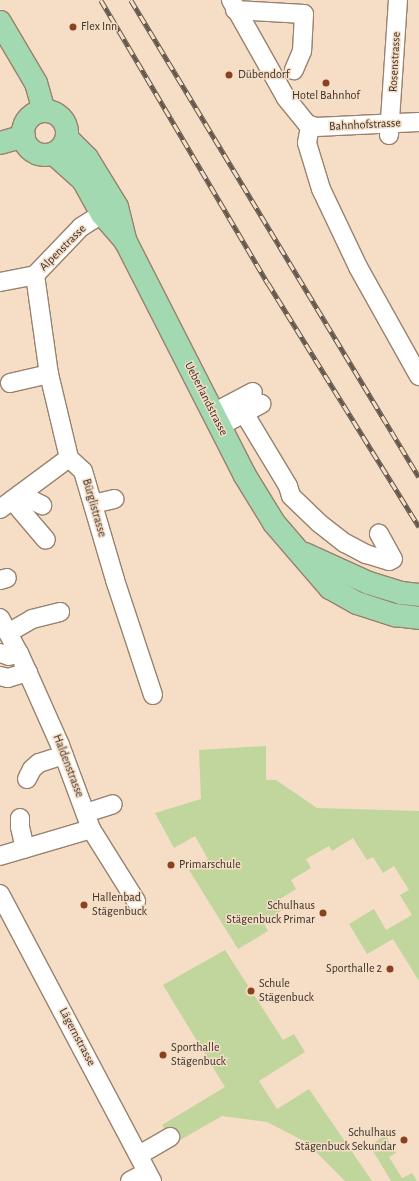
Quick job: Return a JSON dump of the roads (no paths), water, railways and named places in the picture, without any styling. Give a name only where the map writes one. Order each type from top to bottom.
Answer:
[{"type":"main road","points":[[0,22],[36,83],[44,112],[28,119],[24,136],[25,143],[34,152],[60,146]]},
{"type":"main road","name":"Ueberlandstrasse","points":[[44,112],[59,116],[64,122],[60,146],[83,180],[102,214],[126,242]]},
{"type":"main road","points":[[0,143],[24,136]]},
{"type":"main road","name":"Ueberlandstrasse","points":[[60,146],[87,158],[117,207],[126,242],[244,474],[274,523],[330,588],[350,599],[395,615],[419,618]]},
{"type":"main road","name":"Ueberlandstrasse","points":[[297,550],[369,583],[401,593],[419,595]]},
{"type":"street","name":"Rosenstrasse","points":[[390,130],[398,0]]},
{"type":"street","points":[[233,5],[305,7],[302,51],[294,70]]},
{"type":"street","points":[[233,5],[286,98],[303,121],[310,126],[307,144],[321,189],[358,267],[419,376]]},
{"type":"street","name":"Bahnhofstrasse","points":[[310,126],[390,130],[419,122]]},
{"type":"street","name":"Alpenstrasse","points":[[0,282],[35,275],[81,228],[102,214]]},
{"type":"street","points":[[11,501],[69,458],[49,374],[35,275]]},
{"type":"street","points":[[10,383],[49,374]]},
{"type":"street","points":[[257,398],[244,413],[217,419],[257,398]]},
{"type":"street","points":[[244,413],[288,486],[291,496],[319,523],[345,543],[366,554],[389,561],[393,559],[379,534]]},
{"type":"street","name":"Bürglistrasse","points":[[69,458],[83,471],[93,504],[128,601],[153,695]]},
{"type":"street","points":[[93,504],[114,500]]},
{"type":"street","points":[[11,501],[42,505]]},
{"type":"street","points":[[11,501],[46,540]]},
{"type":"street","points":[[4,626],[60,612]]},
{"type":"street","name":"Haldenstrasse","points":[[4,626],[28,672],[64,755],[89,821],[136,901]]},
{"type":"street","points":[[0,653],[9,656],[19,653]]},
{"type":"street","points":[[0,676],[8,678],[28,672]]},
{"type":"street","points":[[27,779],[39,760],[64,755]]},
{"type":"street","points":[[0,856],[25,848],[89,821],[113,804]]},
{"type":"street","points":[[20,818],[20,827],[25,848]]},
{"type":"street","name":"Lägernstrasse","points":[[0,894],[150,1176]]},
{"type":"street","points":[[138,1155],[170,1138]]},
{"type":"street","points":[[130,1181],[150,1176]]},
{"type":"railway","points":[[101,0],[268,283],[419,527]]},
{"type":"railway","points":[[131,0],[419,477]]},
{"type":"place","name":"Flex Inn","points":[[73,27]]},
{"type":"place","name":"Dübendorf","points":[[229,75]]},
{"type":"place","name":"Hotel Bahnhof","points":[[326,83]]},
{"type":"place","name":"Primarschule","points":[[171,865]]},
{"type":"place","name":"Hallenbad Stägenbuck","points":[[84,905]]},
{"type":"place","name":"Schulhaus Stägenbuck Primar","points":[[323,913]]},
{"type":"place","name":"Sporthalle 2","points":[[390,969]]},
{"type":"place","name":"Schule Stägenbuck","points":[[251,991]]},
{"type":"place","name":"Sporthalle Stägenbuck","points":[[163,1055]]},
{"type":"place","name":"Schulhaus Stägenbuck Sekundar","points":[[404,1140]]}]
